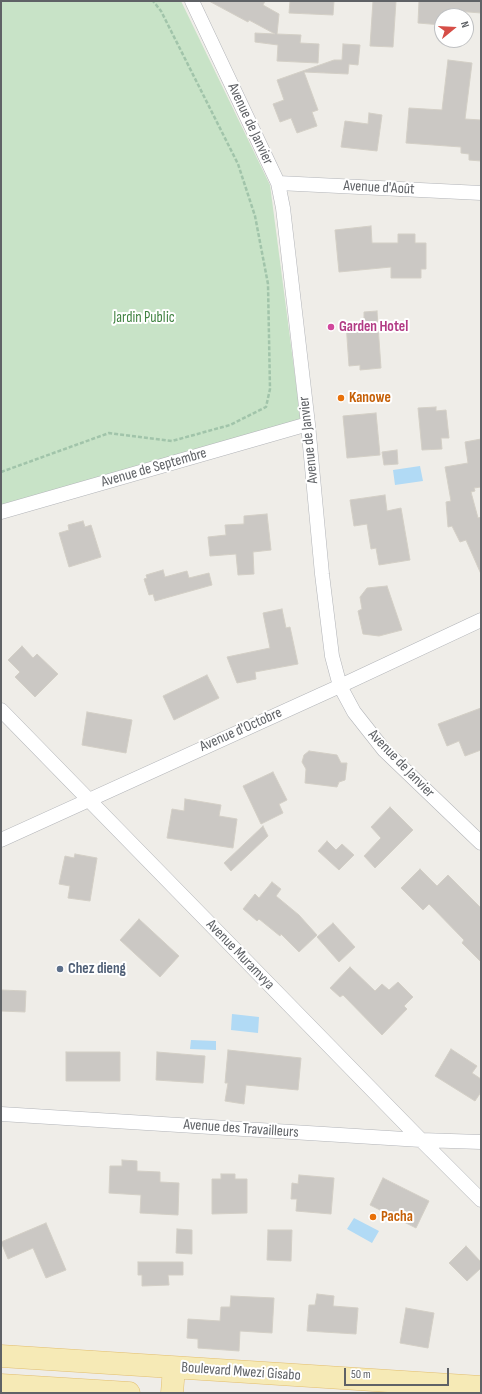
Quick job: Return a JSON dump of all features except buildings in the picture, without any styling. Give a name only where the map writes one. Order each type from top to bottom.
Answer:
[{"type":"main road","name":"Boulevard Mwezi Gisabo","points":[[1,1356],[481,1386]]},
{"type":"main road","points":[[172,1393],[174,1368]]},
{"type":"main road","points":[[1,1385],[128,1393]]},
{"type":"street","name":"Avenue de Janvier","points":[[192,1],[278,184],[283,208],[308,424],[322,574],[332,656],[340,686],[354,712],[384,750],[481,843]]},
{"type":"street","name":"Avenue d'Août","points":[[278,184],[481,193]]},
{"type":"street","name":"Avenue de Septembre","points":[[1,512],[308,424]]},
{"type":"street","name":"Avenue d'Octobre","points":[[1,840],[340,686],[481,620]]},
{"type":"street","name":"Avenue Muramvya","points":[[1,710],[481,1200]]},
{"type":"street","name":"Avenue des Travailleurs","points":[[1,1114],[421,1140],[481,1142]]},
{"type":"path","points":[[1,472],[108,433],[172,440],[230,425],[266,408],[270,389],[268,284],[255,216],[238,164],[161,11],[153,1]]},
{"type":"green space","name":"Jardin Public","points":[[1,1],[181,1],[270,185],[301,422],[1,507]]},
{"type":"water","points":[[420,466],[423,481],[395,485],[393,470]]},
{"type":"water","points":[[232,1014],[259,1017],[258,1033],[231,1030]]},
{"type":"water","points":[[191,1040],[216,1041],[216,1050],[190,1049]]},
{"type":"water","points":[[354,1218],[379,1231],[372,1243],[347,1229]]},
{"type":"place","name":"Garden Hotel","points":[[331,327]]},
{"type":"place","name":"Kanowe","points":[[341,398]]},
{"type":"place","name":"Chez dieng","points":[[60,969]]},
{"type":"place","name":"Pacha","points":[[373,1217]]}]
